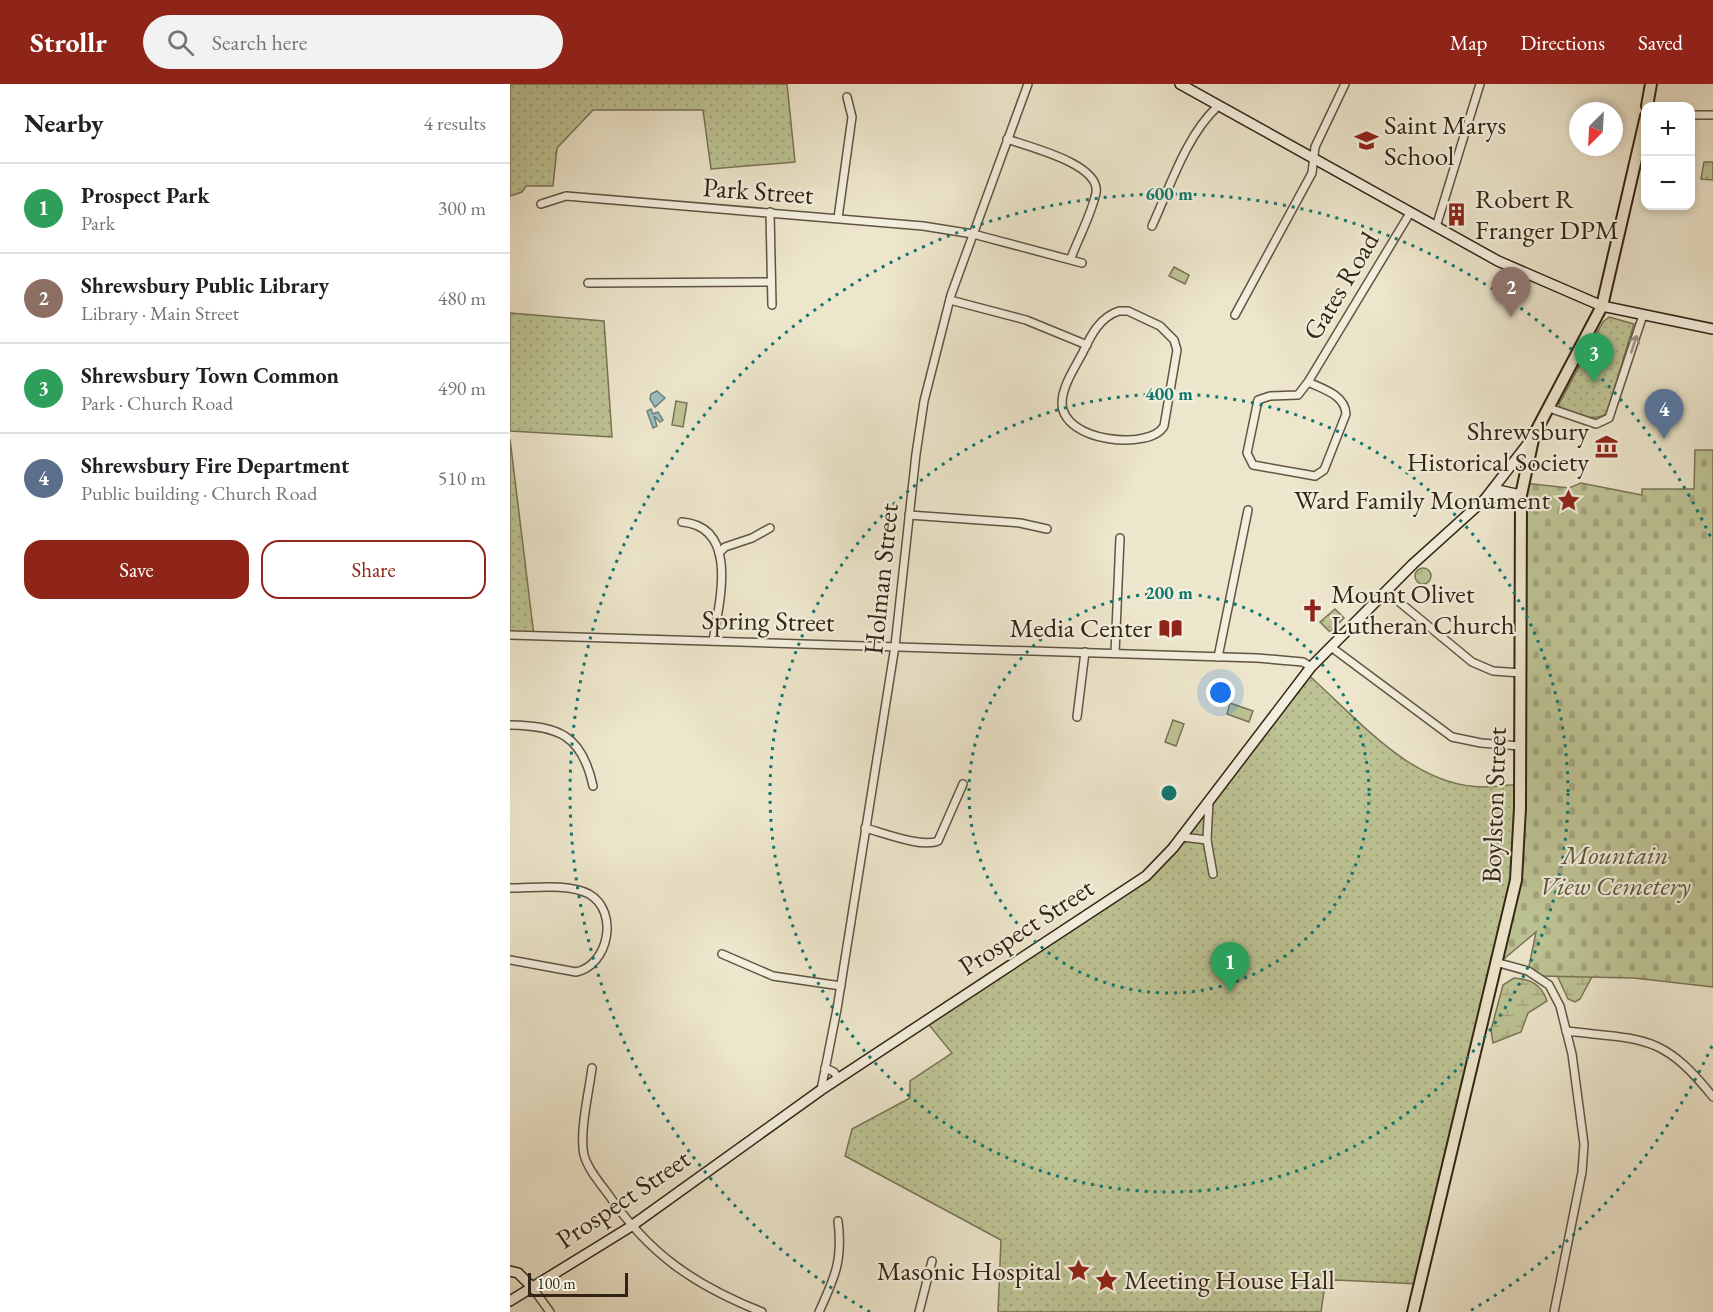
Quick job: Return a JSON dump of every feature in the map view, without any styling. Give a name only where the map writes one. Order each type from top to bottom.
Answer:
[{"type":"main road","points":[[1648,102],[1652,84]]},
{"type":"main road","name":"Boylston Street","points":[[1413,1312],[1516,880],[1521,673],[1521,499],[1534,435],[1602,306],[1641,139]]},
{"type":"street","name":"Holman Street","points":[[821,1090],[841,986],[896,646],[921,418],[950,300],[1028,84]]},
{"type":"street","points":[[1180,84],[1498,261],[1602,306],[1713,329]]},
{"type":"street","points":[[1234,315],[1312,173],[1316,147],[1345,84]]},
{"type":"street","points":[[1436,227],[1480,84]]},
{"type":"street","points":[[838,218],[852,117],[847,97]]},
{"type":"street","points":[[1152,226],[1191,145],[1208,115],[1217,106]]},
{"type":"street","points":[[1695,115],[1713,115]]},
{"type":"street","points":[[1007,139],[1078,166],[1092,178],[1096,193],[1071,258]]},
{"type":"street","name":"Park Street","points":[[541,204],[564,196],[838,218],[973,234],[1071,258],[1082,263]]},
{"type":"street","points":[[770,212],[772,305]]},
{"type":"street","name":"Gates Road","points":[[1308,382],[1338,397],[1345,407],[1345,416],[1324,470],[1315,476],[1253,465],[1247,453],[1258,400],[1270,396],[1298,395],[1410,213]]},
{"type":"street","points":[[588,283],[770,282]]},
{"type":"street","points":[[950,300],[1026,320],[1087,345]]},
{"type":"street","points":[[1119,311],[1128,311],[1169,333],[1177,350],[1168,411],[1164,426],[1157,435],[1142,441],[1093,435],[1077,430],[1069,422],[1062,409],[1063,395],[1087,345],[1104,319],[1119,311]]},
{"type":"street","points":[[1549,408],[1588,422],[1602,422],[1612,413],[1643,315]]},
{"type":"street","name":"Prospect Street","points":[[510,1301],[630,1227],[838,1078],[1146,876],[1182,837],[1311,667],[1386,591],[1485,499],[1534,435]]},
{"type":"street","points":[[1493,489],[1521,499]]},
{"type":"street","points":[[1485,499],[1497,497],[1521,499]]},
{"type":"street","points":[[1218,657],[1248,510]]},
{"type":"street","points":[[909,515],[1020,523],[1047,529]]},
{"type":"street","points":[[682,522],[699,526],[707,531],[719,553],[722,572],[713,641]]},
{"type":"street","points":[[719,553],[725,547],[752,538],[770,528]]},
{"type":"street","points":[[1115,653],[1120,538]]},
{"type":"street","points":[[1386,591],[1472,662],[1493,671],[1521,673]]},
{"type":"street","name":"Spring Street","points":[[510,635],[1275,659],[1303,662],[1311,667]]},
{"type":"street","points":[[1331,647],[1443,732],[1468,741],[1520,746]]},
{"type":"street","points":[[1077,717],[1085,652]]},
{"type":"street","points":[[510,725],[549,728],[571,740],[585,758],[593,786]]},
{"type":"street","points":[[866,828],[922,843],[938,840],[963,784]]},
{"type":"street","points":[[1210,798],[1207,840],[1214,874]]},
{"type":"street","points":[[1182,837],[1207,840]]},
{"type":"street","points":[[510,888],[566,889],[588,893],[601,906],[606,926],[601,956],[585,970],[576,972],[510,960]]},
{"type":"street","points":[[722,954],[773,976],[841,986]]},
{"type":"street","points":[[1498,963],[1528,971],[1546,981],[1560,1006],[1572,1054],[1584,1144],[1578,1194],[1554,1312]]},
{"type":"street","points":[[1566,1031],[1636,1038],[1662,1047],[1686,1064],[1713,1097]]},
{"type":"street","points":[[592,1068],[583,1141],[585,1155],[591,1171],[630,1227],[665,1258],[699,1283],[762,1312]]},
{"type":"street","points":[[825,1068],[834,1072],[838,1078]]},
{"type":"street","points":[[819,1312],[839,1265],[841,1247],[838,1221]]},
{"type":"street","points":[[919,1312],[932,1261]]},
{"type":"street","points":[[510,1271],[518,1273],[532,1287],[550,1312]]},
{"type":"green space","points":[[510,84],[787,84],[795,162],[711,169],[703,110],[593,110],[557,148],[553,186],[526,186],[522,192],[510,196]]},
{"type":"green space","points":[[1704,162],[1713,162],[1713,180],[1701,179]]},
{"type":"green space","points":[[1174,267],[1189,275],[1185,284],[1169,276]]},
{"type":"green space","points":[[510,313],[604,321],[612,437],[510,431]]},
{"type":"green space","points":[[1609,317],[1634,324],[1607,413],[1590,417],[1561,408],[1559,404],[1603,322]]},
{"type":"green space","points":[[676,401],[687,403],[683,427],[672,425]]},
{"type":"green space","points":[[510,439],[534,636],[510,635]]},
{"type":"green space","name":"Mountain View Cemetery","points":[[1695,450],[1713,450],[1713,987],[1634,978],[1539,976],[1528,971],[1536,932],[1499,963],[1516,880],[1523,483],[1569,488],[1581,483],[1642,495],[1642,489],[1694,489]]},
{"type":"green space","points":[[1420,568],[1426,568],[1431,576],[1429,582],[1420,584],[1415,579],[1415,573]]},
{"type":"green space","points":[[1335,609],[1344,618],[1330,632],[1320,622]]},
{"type":"green space","points":[[1306,673],[1386,746],[1432,775],[1457,784],[1484,787],[1521,784],[1518,855],[1420,1284],[1335,1280],[1325,1284],[1321,1312],[998,1312],[1001,1240],[845,1156],[852,1129],[910,1098],[910,1081],[952,1053],[925,1020],[1146,876]]},
{"type":"green space","points":[[1230,703],[1253,711],[1249,722],[1227,714]]},
{"type":"green space","points":[[1173,720],[1184,724],[1176,746],[1165,742]]},
{"type":"green space","points":[[1556,973],[1594,973],[1580,999],[1575,1002],[1568,999]]},
{"type":"green space","points":[[1514,978],[1535,984],[1547,1001],[1528,1013],[1521,1032],[1493,1043],[1491,1030],[1503,985]]},
{"type":"water","points":[[657,391],[665,398],[655,407],[650,399],[651,394]]},
{"type":"water","points":[[651,409],[653,414],[658,412],[663,420],[660,422],[654,416],[657,426],[653,428],[647,411]]},
{"type":"place","name":"Saint Marys School","points":[[1366,141]]},
{"type":"place","name":"Robert R Franger DPM","points":[[1457,215]]},
{"type":"place","name":"Shrewsbury Public Library","points":[[1511,317]]},
{"type":"place","name":"Shrewsbury Town Common","points":[[1594,383]]},
{"type":"place","name":"Shrewsbury Fire Department","points":[[1664,439]]},
{"type":"place","name":"Shrewsbury Historical Society","points":[[1607,447]]},
{"type":"place","name":"Ward Family Monument","points":[[1568,500]]},
{"type":"place","name":"Mount Olivet Lutheran Church","points":[[1313,610]]},
{"type":"place","name":"Media Center","points":[[1170,628]]},
{"type":"place","name":"Prospect Park","points":[[1230,992]]},
{"type":"place","name":"Masonic Hospital","points":[[1079,1271]]},
{"type":"place","name":"Meeting House Hall","points":[[1106,1280]]}]
